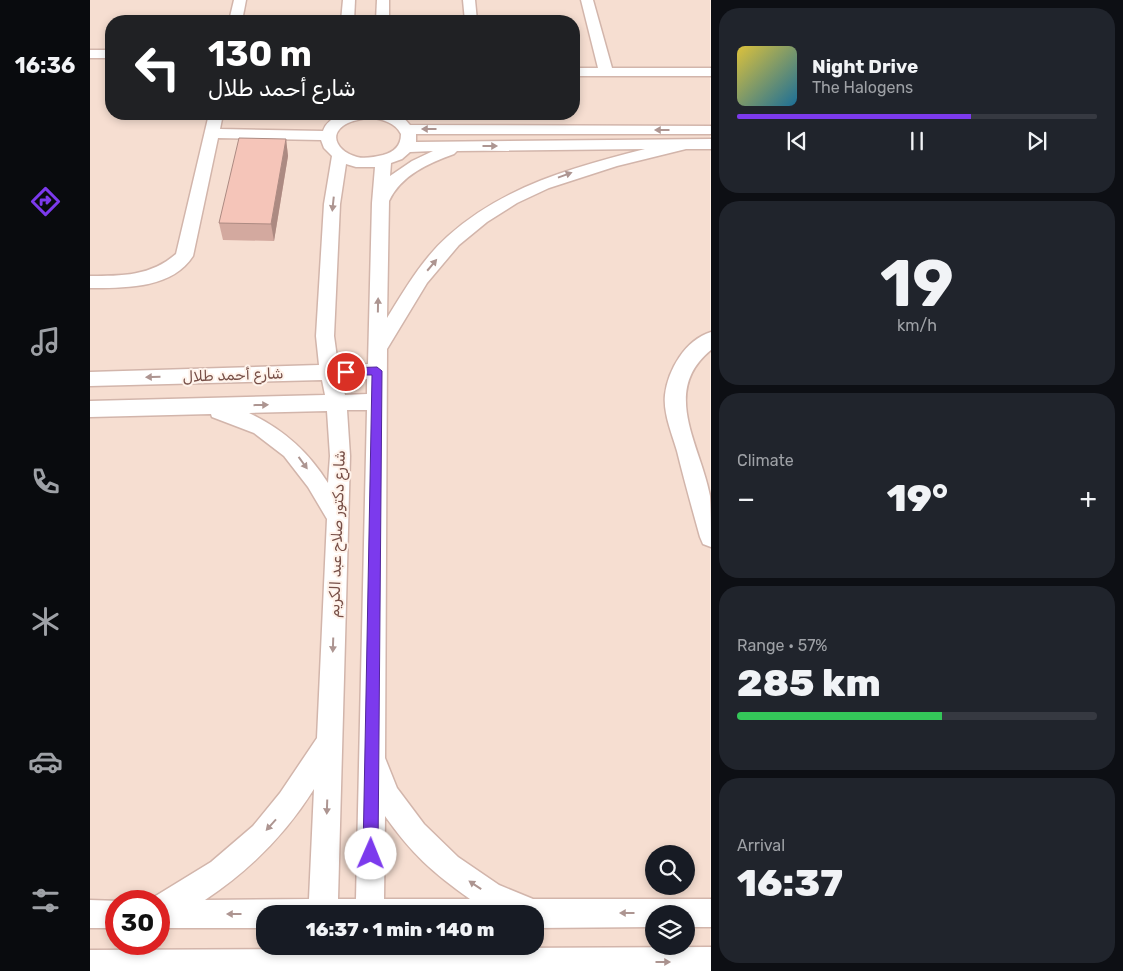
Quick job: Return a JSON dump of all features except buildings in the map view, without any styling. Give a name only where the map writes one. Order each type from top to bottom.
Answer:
[{"type":"street","points":[[237,15],[240,0]]},
{"type":"street","points":[[348,15],[349,0]]},
{"type":"street","points":[[383,0],[383,15]]},
{"type":"street","points":[[469,0],[470,15]]},
{"type":"street","points":[[587,0],[606,72]]},
{"type":"street","points":[[90,54],[105,54]]},
{"type":"street","points":[[580,72],[710,74]]},
{"type":"street","points":[[90,282],[145,280],[161,275],[175,266],[184,256],[215,120]]},
{"type":"street","points":[[339,120],[327,136],[330,147],[340,156],[360,162],[382,161],[397,155],[407,147],[410,138],[407,130],[400,122],[395,120]]},
{"type":"street","points":[[407,130],[710,130]]},
{"type":"street","points":[[212,133],[327,136]]},
{"type":"street","points":[[407,147],[710,144]]},
{"type":"street","points":[[377,360],[428,269],[452,242],[479,219],[509,200],[550,180],[577,171],[682,145]]},
{"type":"street","points":[[380,203],[389,186],[405,173],[424,161],[468,146]]},
{"type":"street","name":"شارع دكتور صلاح عبد الكريم","points":[[323,905],[340,456],[337,403],[326,345],[325,319],[332,204],[340,156]]},
{"type":"street","points":[[370,905],[376,402],[382,161]]},
{"type":"street","points":[[710,339],[690,356],[680,375],[675,396],[678,420],[710,537]]},
{"type":"street","name":"شارع أحمد طلال","points":[[90,379],[330,372],[377,360]]},
{"type":"street","name":"شارع أحمد طلال","points":[[90,409],[376,402]]},
{"type":"street","points":[[202,406],[238,416],[271,433],[298,456],[320,485],[338,519]]},
{"type":"street","points":[[170,904],[197,890],[238,859],[274,822],[329,742]]},
{"type":"street","points":[[372,756],[387,796],[414,834],[448,867],[489,895],[513,905]]},
{"type":"street","points":[[544,914],[710,913]]},
{"type":"street","points":[[90,914],[105,914]]},
{"type":"street","points":[[170,914],[256,914]]},
{"type":"street","points":[[90,965],[152,968],[321,960],[369,960],[529,967],[710,962]]},
{"type":"shaded area","points":[[90,0],[710,0],[710,971],[90,971]]},
{"type":"route","points":[[346,372],[377,371],[371,854]]}]
